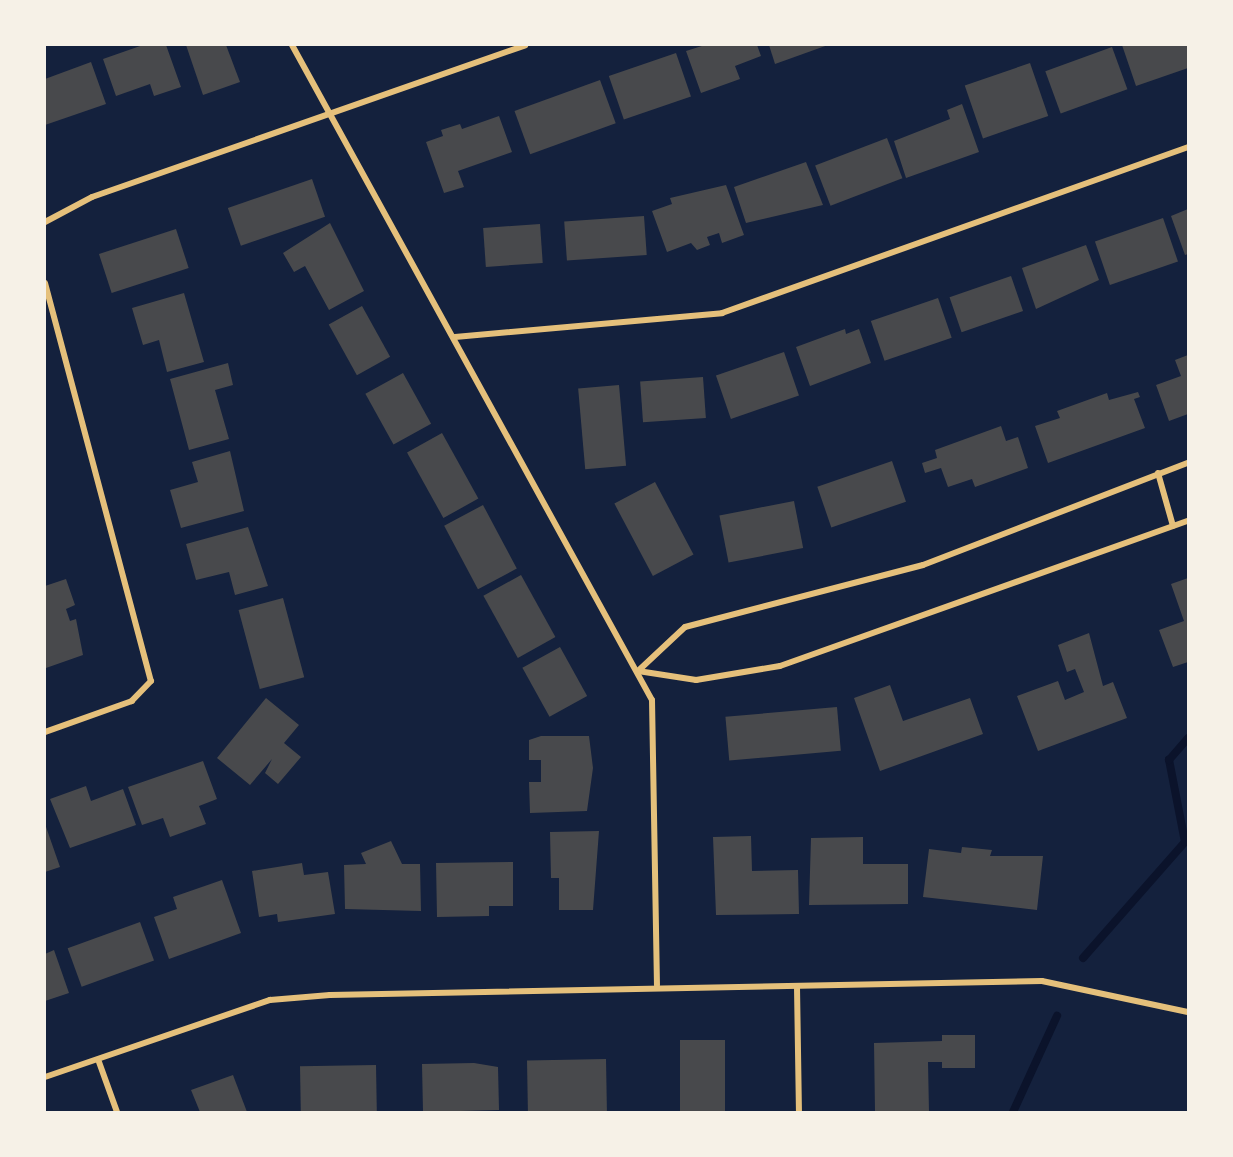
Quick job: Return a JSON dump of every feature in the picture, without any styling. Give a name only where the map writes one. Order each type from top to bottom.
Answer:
[{"type":"street","points":[[292,45],[329,115],[455,337],[652,700],[657,985]]},
{"type":"street","points":[[45,222],[92,197],[525,45]]},
{"type":"street","points":[[455,337],[722,313],[1188,147]]},
{"type":"street","points":[[45,283],[151,681],[132,701],[45,732]]},
{"type":"street","points":[[638,671],[685,627],[923,565],[1188,463]]},
{"type":"street","points":[[1158,473],[1173,526]]},
{"type":"street","points":[[638,671],[696,680],[780,666],[1188,521]]},
{"type":"street","points":[[45,1077],[99,1062],[270,1000],[657,985],[797,987],[1042,981],[1188,1012]]},
{"type":"street","points":[[797,987],[799,1112]]},
{"type":"street","points":[[99,1062],[117,1112]]},
{"type":"building","points":[[143,45],[166,45],[181,87],[154,96],[150,84],[116,96],[103,59]]},
{"type":"building","points":[[186,45],[226,45],[240,82],[203,95]]},
{"type":"building","points":[[705,45],[757,45],[761,56],[735,66],[740,79],[701,93],[686,51]]},
{"type":"building","points":[[769,45],[828,45],[775,64]]},
{"type":"building","points":[[1122,45],[1188,45],[1188,68],[1136,86]]},
{"type":"building","points":[[1112,47],[1127,89],[1061,114],[1045,71]]},
{"type":"building","points":[[676,53],[691,96],[624,120],[609,76]]},
{"type":"building","points":[[91,62],[106,104],[45,125],[45,79]]},
{"type":"building","points":[[1030,63],[1048,116],[983,138],[965,85]]},
{"type":"building","points":[[600,80],[616,123],[530,154],[514,111]]},
{"type":"building","points":[[962,104],[979,152],[906,178],[894,141],[950,119],[947,110]]},
{"type":"building","points":[[499,116],[512,152],[458,171],[464,187],[444,193],[426,142],[443,136],[441,130],[460,124],[462,129]]},
{"type":"building","points":[[887,138],[902,178],[831,206],[815,166]]},
{"type":"building","points":[[806,162],[823,205],[746,223],[734,187]]},
{"type":"building","points":[[312,179],[325,217],[241,246],[228,208]]},
{"type":"building","points":[[726,185],[744,235],[722,243],[719,233],[707,237],[710,245],[697,250],[691,243],[667,252],[652,211],[672,204],[670,198]]},
{"type":"building","points":[[1188,209],[1188,254],[1185,255],[1171,216]]},
{"type":"building","points":[[644,216],[647,255],[567,260],[564,222]]},
{"type":"building","points":[[1163,218],[1178,261],[1110,285],[1095,241]]},
{"type":"building","points":[[330,223],[364,291],[329,310],[305,266],[294,272],[283,253]]},
{"type":"building","points":[[540,224],[543,263],[486,267],[483,228]]},
{"type":"building","points":[[176,229],[189,268],[112,293],[99,254]]},
{"type":"building","points":[[1086,245],[1099,280],[1036,309],[1022,268]]},
{"type":"building","points":[[1011,276],[1023,311],[962,332],[950,297]]},
{"type":"building","points":[[184,293],[204,362],[167,372],[159,340],[143,345],[132,308]]},
{"type":"building","points":[[938,298],[952,338],[885,361],[871,321]]},
{"type":"building","points":[[362,306],[390,357],[357,375],[329,324]]},
{"type":"building","points":[[845,329],[846,334],[859,329],[871,363],[810,386],[796,347]]},
{"type":"building","points":[[784,352],[799,395],[731,419],[716,375]]},
{"type":"building","points":[[1188,355],[1188,414],[1169,421],[1156,385],[1181,376],[1175,360]]},
{"type":"building","points":[[228,363],[233,385],[215,390],[229,439],[189,450],[170,379]]},
{"type":"building","points":[[403,373],[431,424],[394,445],[365,394]]},
{"type":"building","points":[[703,377],[706,418],[643,422],[640,381]]},
{"type":"building","points":[[619,385],[626,466],[585,469],[578,389]]},
{"type":"building","points":[[1138,392],[1140,397],[1134,399],[1145,428],[1048,463],[1035,426],[1060,418],[1057,411],[1107,393],[1109,400]]},
{"type":"building","points":[[1001,426],[1006,441],[1018,437],[1028,468],[975,487],[972,479],[948,487],[941,468],[925,473],[922,463],[937,458],[935,450]]},
{"type":"building","points":[[442,433],[478,499],[443,518],[407,452]]},
{"type":"building","points":[[230,451],[244,511],[181,528],[170,490],[198,482],[192,462]]},
{"type":"building","points":[[892,461],[906,502],[831,527],[817,487]]},
{"type":"building","points":[[655,482],[693,554],[653,576],[614,504]]},
{"type":"building","points":[[794,501],[803,548],[729,563],[719,516]]},
{"type":"building","points":[[483,505],[517,569],[478,589],[444,526]]},
{"type":"building","points":[[248,527],[268,586],[235,595],[229,572],[196,580],[186,544]]},
{"type":"building","points":[[521,575],[555,637],[518,658],[483,596]]},
{"type":"building","points":[[1188,578],[1188,662],[1173,667],[1159,630],[1184,621],[1171,584]]},
{"type":"building","points":[[66,579],[75,605],[66,609],[70,621],[76,619],[83,655],[46,668],[45,586]]},
{"type":"building","points":[[283,598],[304,677],[260,689],[239,610]]},
{"type":"building","points":[[1089,633],[1103,686],[1113,682],[1127,718],[1038,751],[1017,696],[1058,681],[1065,700],[1084,692],[1075,669],[1067,672],[1058,645]]},
{"type":"building","points":[[560,647],[587,696],[550,717],[522,668]]},
{"type":"building","points":[[890,685],[903,721],[970,698],[983,734],[880,771],[854,698]]},
{"type":"building","points":[[266,698],[299,725],[284,743],[301,757],[278,784],[265,773],[272,759],[250,785],[217,758]]},
{"type":"building","points":[[837,707],[841,751],[729,761],[725,717]]},
{"type":"building","points":[[541,736],[589,736],[593,768],[587,811],[530,813],[529,782],[541,782],[541,760],[529,760],[529,740]]},
{"type":"building","points":[[203,761],[217,799],[199,806],[206,824],[170,837],[163,818],[142,825],[128,787]]},
{"type":"building","points":[[86,786],[91,801],[123,789],[136,825],[70,848],[50,799]]},
{"type":"building","points":[[45,824],[60,867],[45,872]]},
{"type":"building","points":[[599,831],[593,910],[559,910],[559,878],[551,878],[550,832]]},
{"type":"building","points":[[751,836],[752,871],[798,870],[799,914],[716,915],[713,837]]},
{"type":"building","points":[[863,837],[863,864],[908,864],[908,904],[809,905],[811,838]]},
{"type":"building","points":[[391,841],[402,864],[420,864],[421,911],[345,909],[344,865],[366,864],[361,853]]},
{"type":"building","points":[[962,847],[992,850],[990,856],[1043,856],[1037,910],[923,897],[929,849],[961,853]]},
{"type":"building","points":[[513,862],[513,906],[489,906],[489,916],[437,917],[436,863]]},
{"type":"building","points":[[302,863],[304,875],[328,872],[335,914],[278,922],[277,914],[259,917],[252,871]]},
{"type":"building","points":[[222,880],[241,933],[169,959],[154,917],[177,909],[173,897]]},
{"type":"building","points":[[140,922],[154,961],[82,987],[68,948]]},
{"type":"building","points":[[54,950],[69,993],[45,1001],[45,954]]},
{"type":"building","points":[[942,1035],[975,1035],[975,1068],[942,1068],[942,1062],[928,1062],[929,1112],[875,1112],[874,1043],[942,1041]]},
{"type":"building","points":[[680,1040],[725,1040],[725,1112],[680,1112]]},
{"type":"building","points":[[606,1059],[607,1111],[528,1112],[527,1060]]},
{"type":"building","points":[[474,1063],[498,1067],[499,1110],[423,1112],[422,1064]]},
{"type":"building","points":[[376,1065],[377,1112],[301,1112],[300,1066]]},
{"type":"building","points":[[233,1075],[247,1112],[200,1112],[191,1090]]},
{"type":"waterway","points":[[1083,958],[1185,842],[1169,760],[1188,738]]},
{"type":"waterway","points":[[1013,1112],[1057,1016]]}]
